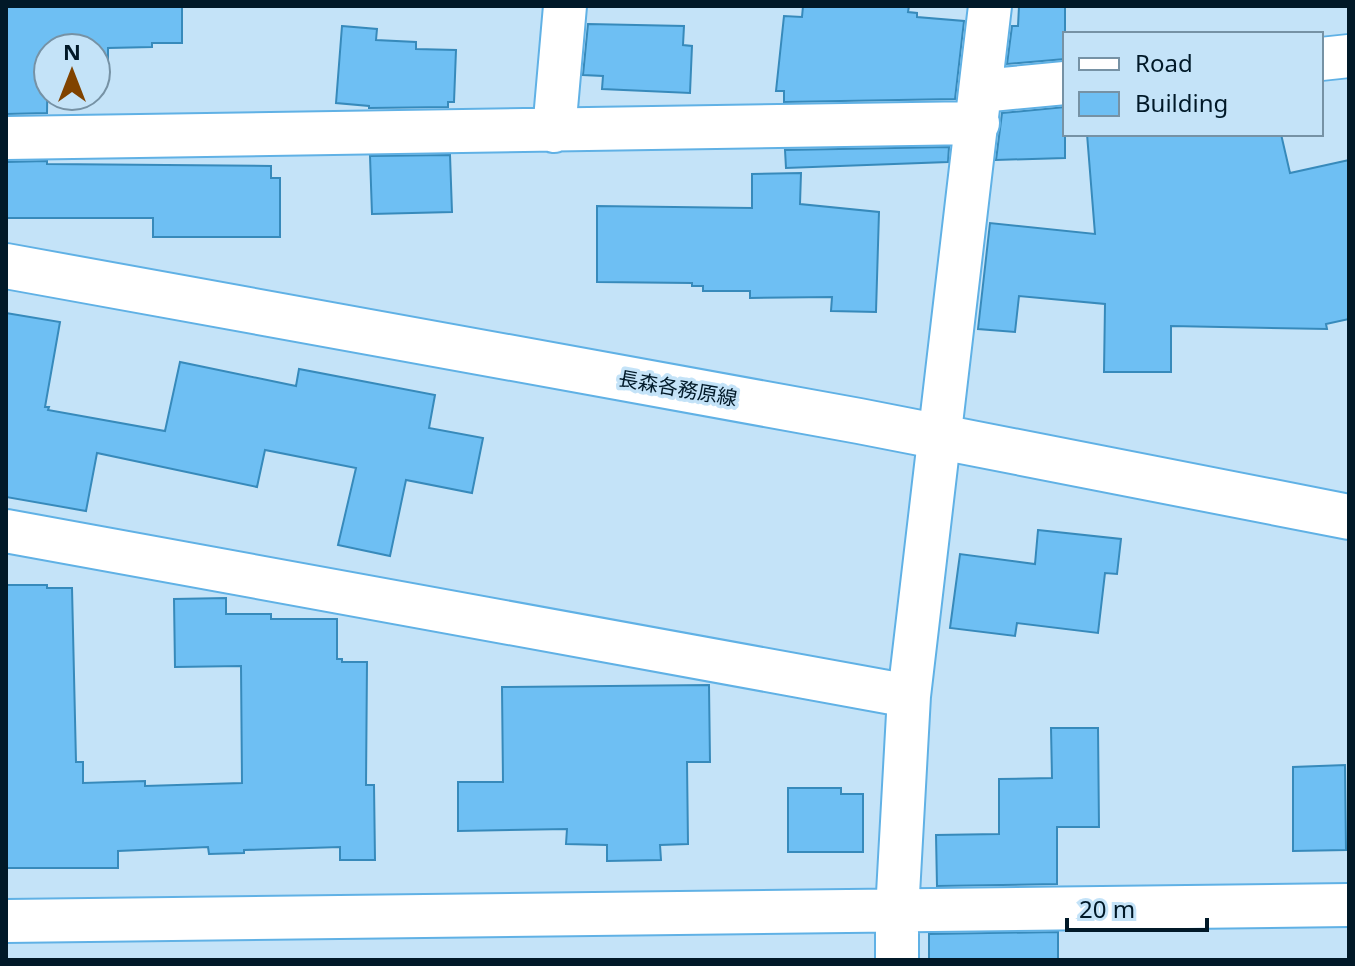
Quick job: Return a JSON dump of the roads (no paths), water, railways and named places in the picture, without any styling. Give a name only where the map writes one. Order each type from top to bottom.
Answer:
[{"type":"main road","name":"長森各務原線","points":[[6,266],[942,436],[1349,517]]},
{"type":"street","points":[[554,131],[565,6]]},
{"type":"street","points":[[897,960],[909,696],[942,436],[990,6]]},
{"type":"street","points":[[1323,59],[1349,56]]},
{"type":"street","points":[[6,138],[554,131],[980,107],[1063,84]]},
{"type":"street","points":[[6,531],[909,696]]},
{"type":"street","points":[[6,921],[1349,905]]}]
